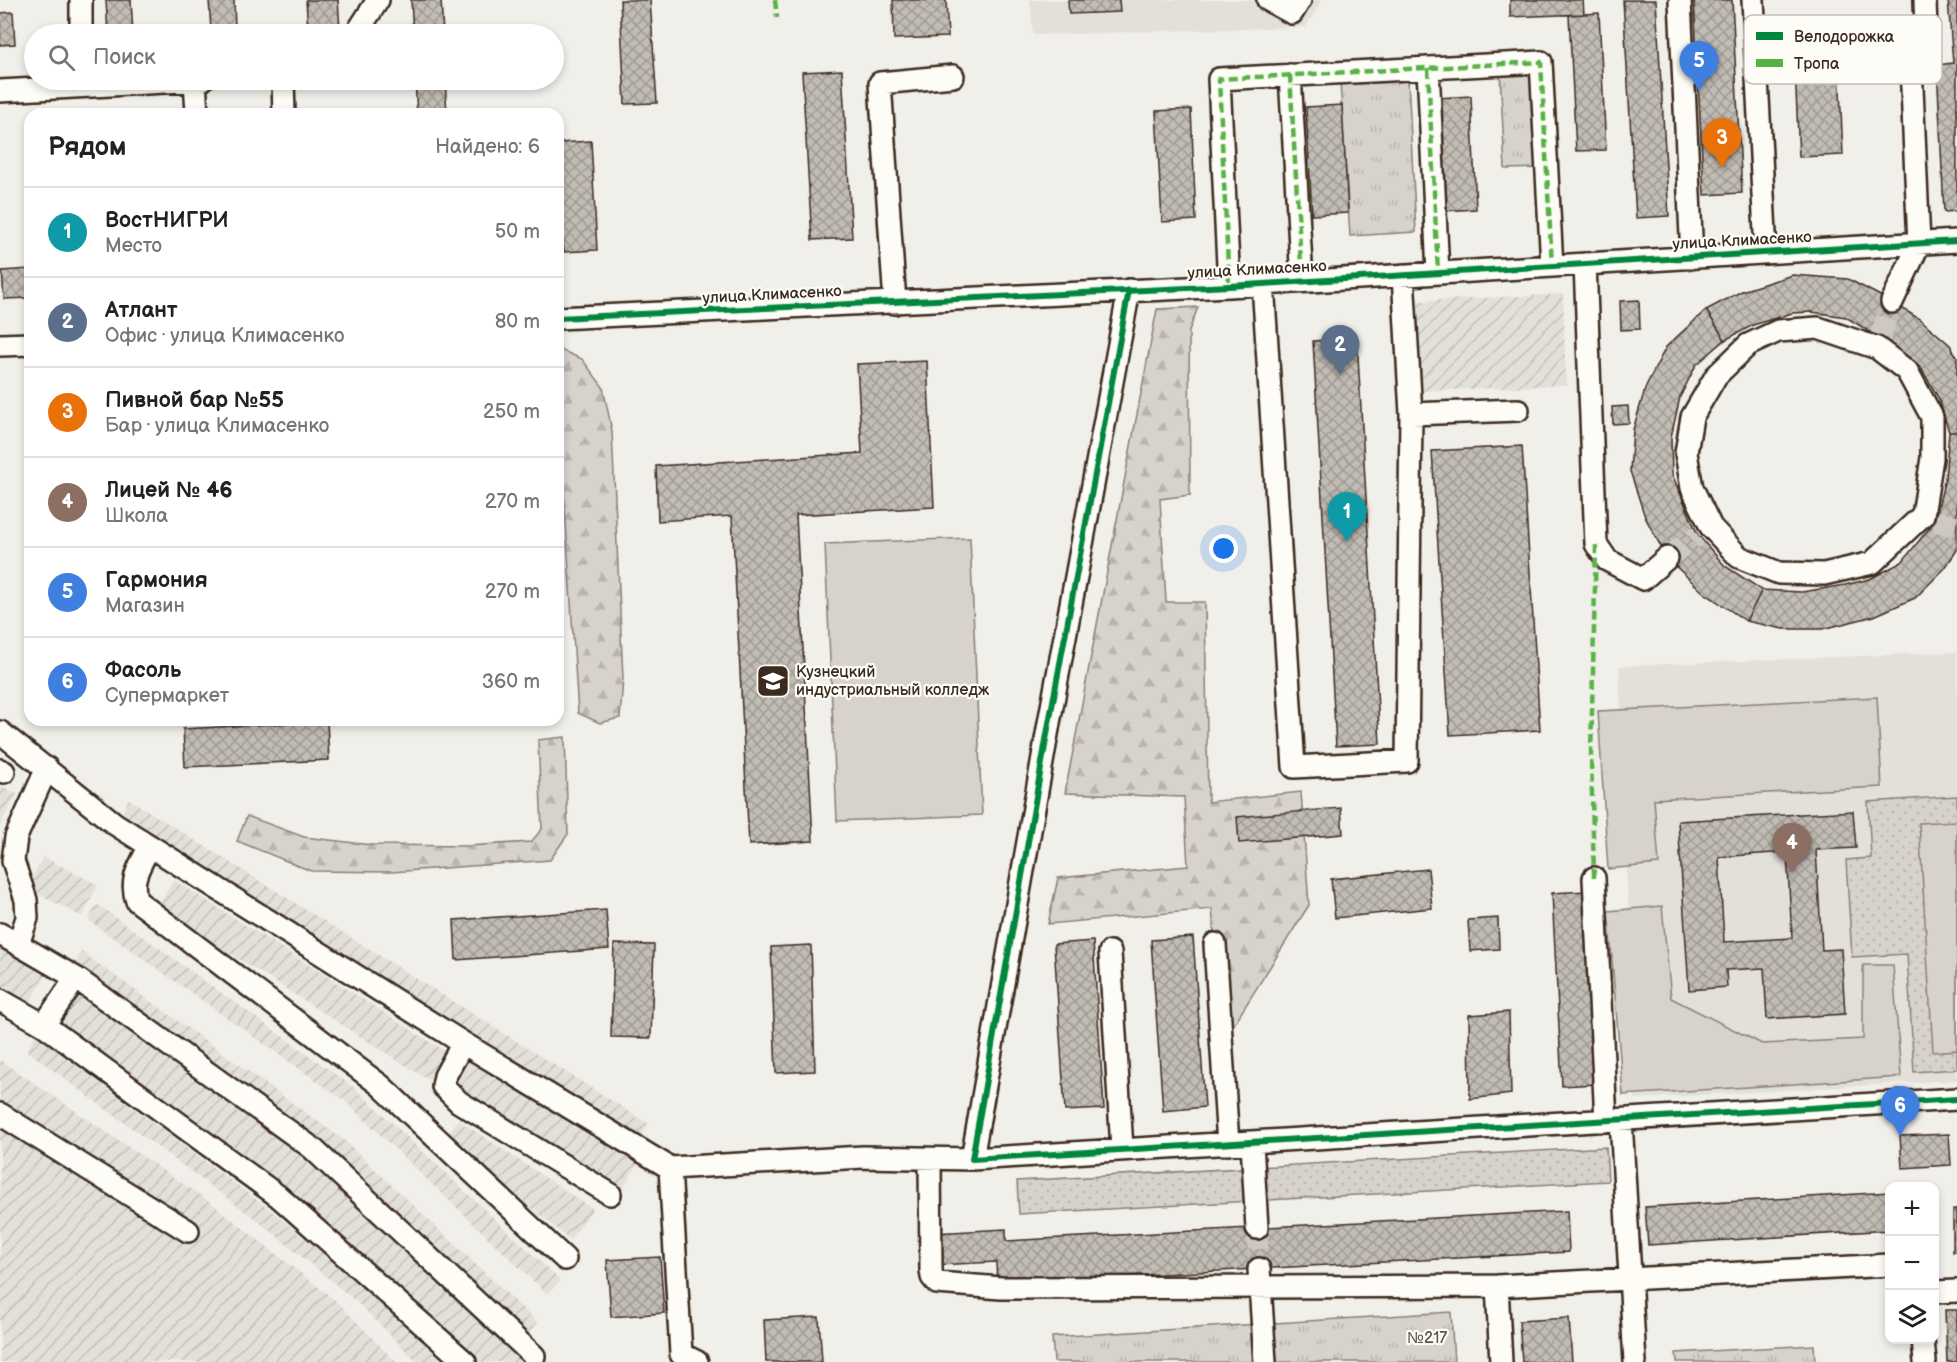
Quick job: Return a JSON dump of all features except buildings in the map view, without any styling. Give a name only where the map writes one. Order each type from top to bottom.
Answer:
[{"type":"street","points":[[81,0],[81,24]]},
{"type":"street","points":[[362,24],[378,0]]},
{"type":"street","points":[[1268,0],[1292,13],[1300,0]]},
{"type":"street","points":[[1680,0],[1692,258]]},
{"type":"street","points":[[1753,0],[1754,15]]},
{"type":"street","points":[[1924,0],[1925,15]]},
{"type":"street","points":[[1230,285],[1220,79],[1541,62],[1552,266]]},
{"type":"street","points":[[1428,68],[1438,273]]},
{"type":"street","points":[[1290,75],[1302,281]]},
{"type":"street","points":[[895,303],[880,83],[953,76]]},
{"type":"street","points":[[1757,84],[1766,253]]},
{"type":"street","points":[[1893,302],[1919,244],[1912,84]]},
{"type":"street","points":[[0,91],[24,89]]},
{"type":"street","points":[[196,90],[197,108]]},
{"type":"street","points":[[283,90],[284,108]]},
{"type":"street","name":"улица Климасенко","points":[[564,318],[1263,284],[1957,241]]},
{"type":"street","points":[[1586,264],[1596,544],[1607,560],[1643,579],[1667,558]]},
{"type":"street","points":[[1263,284],[1294,767],[1407,761],[1411,414],[1403,275]]},
{"type":"street","points":[[972,1159],[1129,290]]},
{"type":"street","points":[[1818,328],[1878,343],[1907,371],[1932,417],[1929,518],[1872,562],[1824,574],[1779,573],[1739,557],[1705,531],[1692,488],[1686,453],[1692,417],[1716,376],[1748,345],[1778,331],[1818,328]]},
{"type":"street","points":[[0,345],[24,344]]},
{"type":"street","points":[[1411,414],[1518,410]]},
{"type":"street","points":[[0,732],[114,824],[462,1043],[670,1168],[863,1157],[972,1159],[1957,1099]]},
{"type":"street","points":[[47,768],[16,837],[13,861],[26,900],[27,918],[9,939],[76,978],[312,1148],[534,1356]]},
{"type":"street","points":[[150,846],[135,874],[133,890],[137,901],[380,1085],[565,1259]]},
{"type":"street","points":[[1594,878],[1614,1120],[1631,1278],[1635,1362]]},
{"type":"street","points":[[1215,944],[1228,1144]]},
{"type":"street","points":[[1110,952],[1122,1149]]},
{"type":"street","points":[[44,1024],[76,978]]},
{"type":"street","points":[[0,1000],[44,1024],[278,1196],[465,1362]]},
{"type":"street","points":[[462,1043],[445,1076],[443,1086],[459,1102],[610,1194]]},
{"type":"street","points":[[0,1114],[188,1231]]},
{"type":"street","points":[[1252,1143],[1257,1228]]},
{"type":"street","points":[[930,1160],[931,1270],[932,1277],[937,1283],[1001,1288],[1260,1277],[1497,1286],[1885,1265]]},
{"type":"street","points":[[670,1168],[681,1354],[697,1362]]},
{"type":"street","points":[[1260,1277],[1265,1362]]},
{"type":"street","points":[[1497,1286],[1501,1362]]},
{"type":"street","points":[[1939,1292],[1957,1291]]},
{"type":"street","points":[[1923,1344],[1925,1362]]},
{"type":"shaded area","points":[[1030,0],[1322,0],[1306,27],[1033,35]]},
{"type":"shaded area","points":[[1563,294],[1566,385],[1422,391],[1418,301]]},
{"type":"shaded area","points":[[1957,652],[1957,1080],[1635,1099],[1619,666]]},
{"type":"shaded area","points":[[0,785],[17,794],[0,825]]},
{"type":"shaded area","points":[[129,799],[649,1124],[640,1138],[121,815]]},
{"type":"shaded area","points":[[43,857],[98,885],[82,917],[27,888]]},
{"type":"shaded area","points":[[174,880],[448,1053],[430,1081],[157,907]]},
{"type":"shaded area","points":[[97,904],[356,1089],[561,1281],[547,1294],[345,1101],[88,920]]},
{"type":"shaded area","points":[[0,948],[48,973],[29,1004],[0,988]]},
{"type":"shaded area","points":[[82,952],[345,1141],[538,1323],[524,1337],[334,1154],[73,968]]},
{"type":"shaded area","points":[[74,993],[304,1159],[525,1362],[477,1362],[286,1191],[53,1024]]},
{"type":"shaded area","points":[[35,1035],[269,1209],[370,1291],[443,1362],[417,1362],[357,1302],[258,1221],[27,1051]]},
{"type":"shaded area","points":[[464,1055],[639,1162],[620,1193],[445,1086]]},
{"type":"shaded area","points":[[0,1060],[207,1200],[335,1300],[396,1362],[0,1362]]},
{"type":"shaded area","points":[[458,1120],[593,1209],[570,1240],[446,1136]]},
{"type":"green space","points":[[1537,72],[1541,168],[1505,169],[1500,73]]},
{"type":"green space","points":[[1408,80],[1416,232],[1350,236],[1340,82]]},
{"type":"green space","points":[[1198,307],[1189,331],[1190,495],[1160,499],[1166,602],[1205,602],[1208,802],[1301,792],[1309,905],[1224,1040],[1212,909],[1048,924],[1058,878],[1188,866],[1184,797],[1065,793],[1157,309]]},
{"type":"green space","points":[[564,352],[582,359],[603,387],[612,431],[623,679],[620,718],[600,723],[578,713],[564,493]]},
{"type":"green space","points":[[970,538],[982,815],[837,821],[825,544]]},
{"type":"green space","points":[[1877,697],[1882,787],[1654,799],[1659,864],[1608,869],[1598,711]]},
{"type":"green space","points":[[565,737],[568,834],[550,860],[392,872],[311,871],[237,841],[247,816],[304,837],[372,845],[467,846],[531,842],[542,829],[538,740]]},
{"type":"green space","points":[[1957,796],[1957,1069],[1914,1072],[1907,954],[1852,957],[1846,860],[1871,858],[1868,802]]},
{"type":"green space","points":[[1957,821],[1957,1050],[1933,1052],[1919,823]]},
{"type":"green space","points":[[1662,906],[1671,998],[1762,1044],[1863,1039],[1863,965],[1893,965],[1901,1077],[1623,1095],[1608,911]]},
{"type":"green space","points":[[1606,1147],[1608,1181],[1019,1214],[1017,1181]]},
{"type":"green space","name":"№217","points":[[1451,1312],[1454,1362],[1054,1362],[1052,1337]]},
{"type":"green space","points":[[1814,1345],[1815,1362],[1677,1362],[1676,1353]]},
{"type":"tunnel","points":[[1880,338],[1892,302]]},
{"type":"tunnel","points":[[1935,521],[1957,527]]},
{"type":"tunnel","points":[[1667,558],[1698,535]]},
{"type":"tunnel","points":[[1257,1228],[1259,1269]]},
{"type":"marked path","points":[[775,0],[777,18]]},
{"type":"marked path","points":[[1229,286],[1219,79],[1541,62],[1552,266]]},
{"type":"marked path","points":[[1428,68],[1438,273]]},
{"type":"marked path","points":[[1290,75],[1302,281]]},
{"type":"marked path","points":[[1594,878],[1591,754],[1596,544]]},
{"type":"cycle path","points":[[564,318],[1229,286],[1957,241]]},
{"type":"cycle path","points":[[1129,290],[972,1159],[1957,1099]]},
{"type":"place","name":"Гармония","points":[[1699,91]]},
{"type":"place","name":"Пивной бар №55","points":[[1722,168]]},
{"type":"place","name":"Атлант","points":[[1340,375]]},
{"type":"place","name":"ВостНИГРИ","points":[[1347,542]]},
{"type":"place","name":"Кузнецкий индустриальный колледж","points":[[773,681]]},
{"type":"place","name":"Лицей № 46","points":[[1792,873]]},
{"type":"place","name":"Фасоль","points":[[1900,1136]]}]
